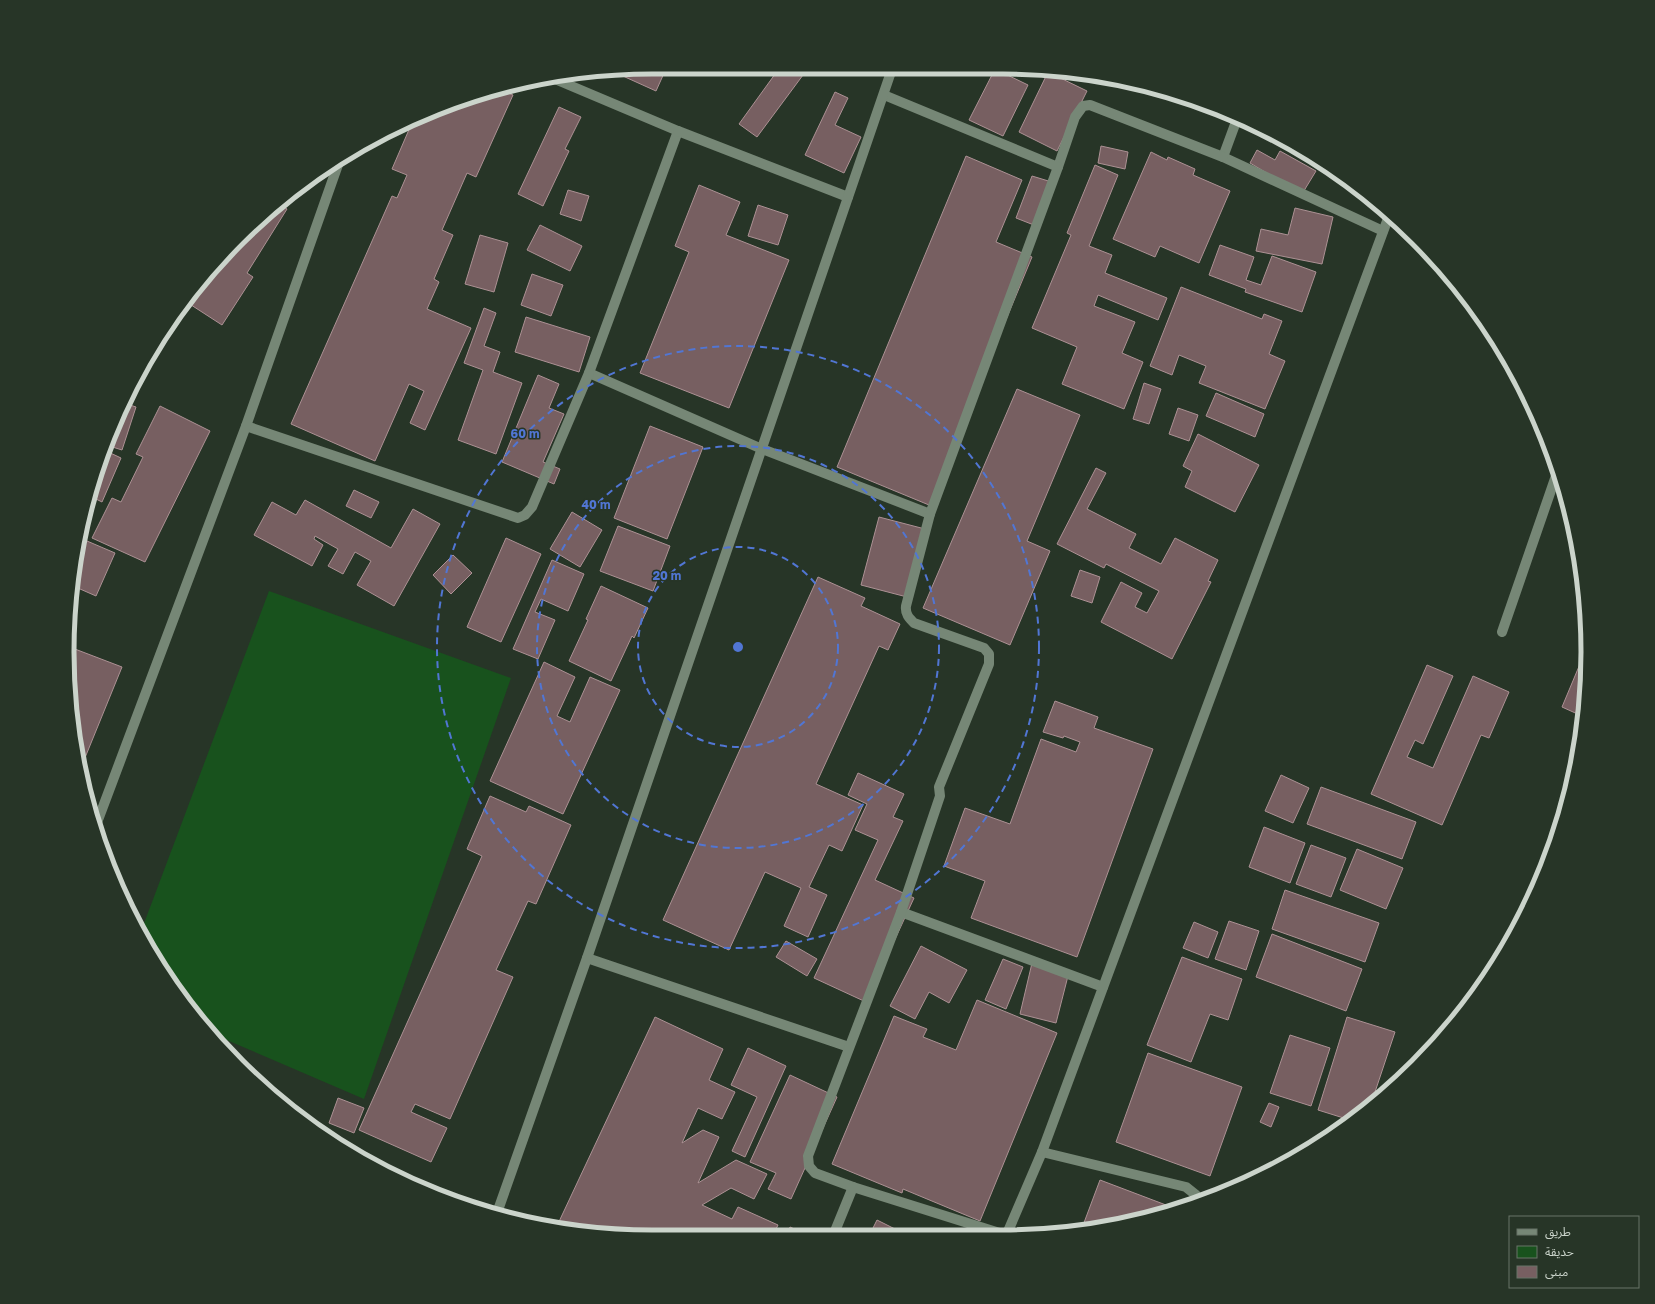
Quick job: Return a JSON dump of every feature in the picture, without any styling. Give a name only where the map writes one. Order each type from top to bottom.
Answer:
[{"type":"street","points":[[498,1209],[587,958],[891,74]]},
{"type":"street","points":[[561,82],[678,131],[848,197]]},
{"type":"street","points":[[884,95],[1058,167]]},
{"type":"street","points":[[987,1230],[853,1187],[815,1173],[810,1166],[808,1156],[900,912],[940,796],[939,787],[989,664],[989,654],[984,648],[914,623],[908,618],[905,611],[930,514],[1075,117],[1083,106],[1090,105],[1222,157],[1383,231]]},
{"type":"street","points":[[1222,157],[1235,123]]},
{"type":"street","points":[[246,426],[518,518],[525,515],[532,507],[589,373],[678,131]]},
{"type":"street","points":[[99,818],[246,426],[337,167]]},
{"type":"street","points":[[1009,1230],[1042,1152],[1387,220]]},
{"type":"street","points":[[589,373],[762,448],[930,514]]},
{"type":"street","points":[[1502,632],[1554,480]]},
{"type":"street","points":[[900,912],[1103,987]]},
{"type":"street","points":[[587,958],[849,1047]]},
{"type":"street","points":[[1042,1152],[1186,1187],[1196,1196]]},
{"type":"street","points":[[835,1230],[853,1187]]},
{"type":"green space","points":[[269,591],[511,678],[364,1099],[221,1038],[193,1004],[171,973],[143,926]]},
{"type":"building","points":[[664,74],[656,91],[620,75]]},
{"type":"building","points":[[775,74],[803,75],[757,137],[739,124]]},
{"type":"building","points":[[992,74],[1005,74],[1028,85],[1003,136],[969,120]]},
{"type":"building","points":[[1045,75],[1054,76],[1053,79]]},
{"type":"building","points":[[1046,76],[1058,77],[1087,91],[1057,151],[1019,132]]},
{"type":"building","points":[[835,92],[848,98],[835,125],[861,137],[844,173],[805,155]]},
{"type":"building","points":[[508,93],[513,95],[476,177],[467,173],[442,230],[453,235],[434,279],[439,282],[427,309],[471,328],[425,430],[410,423],[424,391],[409,384],[375,461],[291,424],[392,196],[397,198],[407,175],[392,169],[410,128],[466,105]]},
{"type":"building","points":[[559,107],[581,117],[565,149],[569,151],[543,206],[518,194]]},
{"type":"building","points":[[1101,146],[1128,152],[1125,169],[1098,163]]},
{"type":"building","points":[[1257,150],[1275,160],[1280,151],[1316,171],[1302,194],[1250,163]]},
{"type":"building","points":[[1151,152],[1167,160],[1168,157],[1195,169],[1193,175],[1230,191],[1199,263],[1160,246],[1155,257],[1113,239]]},
{"type":"building","points":[[966,156],[1022,180],[996,242],[1032,257],[929,505],[837,467]]},
{"type":"building","points":[[1095,165],[1118,175],[1089,246],[1112,255],[1105,273],[1167,298],[1158,320],[1098,295],[1094,306],[1135,322],[1122,353],[1143,362],[1124,409],[1062,384],[1077,347],[1032,328],[1071,235],[1067,233]]},
{"type":"building","points":[[1032,176],[1055,183],[1039,227],[1016,218]]},
{"type":"building","points":[[699,185],[740,202],[726,235],[789,260],[729,408],[640,373],[689,252],[675,246]]},
{"type":"building","points":[[568,190],[589,196],[581,221],[560,214]]},
{"type":"building","points":[[758,205],[788,215],[778,245],[748,236]]},
{"type":"building","points":[[283,207],[287,209],[247,273],[253,277],[222,325],[190,304],[217,271],[243,243]]},
{"type":"building","points":[[1295,208],[1333,217],[1322,264],[1256,251],[1261,229],[1288,235]]},
{"type":"building","points":[[540,225],[582,246],[570,271],[527,250]]},
{"type":"building","points":[[480,235],[508,243],[494,292],[465,284]]},
{"type":"building","points":[[1220,245],[1254,257],[1246,280],[1261,285],[1272,256],[1316,272],[1302,312],[1245,292],[1246,289],[1209,275]]},
{"type":"building","points":[[532,274],[563,285],[551,316],[521,305]]},
{"type":"building","points":[[1181,287],[1262,319],[1264,314],[1282,321],[1269,354],[1285,361],[1265,409],[1199,383],[1206,366],[1179,355],[1172,375],[1150,366]]},
{"type":"building","points":[[484,308],[496,313],[484,346],[500,352],[493,372],[522,383],[496,454],[458,440],[483,370],[464,363]]},
{"type":"building","points":[[526,317],[590,337],[579,372],[515,352]]},
{"type":"building","points":[[538,375],[559,384],[549,408],[564,414],[543,462],[560,469],[554,484],[502,462]]},
{"type":"building","points":[[1144,383],[1161,389],[1149,424],[1133,419]]},
{"type":"building","points":[[1017,389],[1080,415],[1027,541],[1050,551],[1010,645],[923,608]]},
{"type":"building","points":[[1216,393],[1264,414],[1255,437],[1206,416]]},
{"type":"building","points":[[130,405],[136,407],[122,450],[112,447]]},
{"type":"building","points":[[160,406],[210,431],[145,562],[92,538],[112,498],[121,502],[143,457],[136,454]]},
{"type":"building","points":[[1178,408],[1198,415],[1189,441],[1169,434]]},
{"type":"building","points":[[650,426],[703,447],[667,539],[614,518]]},
{"type":"building","points":[[1198,434],[1259,465],[1235,512],[1185,487],[1192,471],[1183,466]]},
{"type":"building","points":[[110,453],[121,458],[102,502],[95,499]]},
{"type":"building","points":[[1096,468],[1106,473],[1087,509],[1136,534],[1129,548],[1161,564],[1175,538],[1218,560],[1208,581],[1211,582],[1172,659],[1101,622],[1121,582],[1142,593],[1135,607],[1147,613],[1159,591],[1106,564],[1104,568],[1057,544]]},
{"type":"building","points":[[354,490],[379,502],[371,518],[346,506]]},
{"type":"building","points":[[305,500],[391,548],[413,509],[440,524],[394,606],[357,585],[371,561],[355,552],[343,574],[328,566],[338,549],[315,536],[314,539],[323,545],[312,566],[254,535],[272,502],[296,515]]},
{"type":"building","points":[[572,512],[602,530],[580,567],[550,549]]},
{"type":"building","points":[[879,517],[925,529],[907,597],[861,585]]},
{"type":"building","points":[[618,526],[670,546],[653,591],[600,571]]},
{"type":"building","points":[[506,538],[541,554],[501,642],[467,627]]},
{"type":"building","points":[[85,540],[115,553],[96,596],[78,588]]},
{"type":"building","points":[[453,555],[472,573],[451,594],[433,575]]},
{"type":"building","points":[[552,560],[584,574],[568,611],[541,599],[535,612],[555,620],[538,659],[513,649]]},
{"type":"building","points":[[1080,570],[1100,577],[1092,603],[1071,596]]},
{"type":"building","points":[[818,577],[865,598],[861,606],[900,624],[888,650],[879,646],[816,784],[863,805],[842,851],[829,845],[809,887],[827,895],[808,937],[784,926],[801,888],[765,872],[729,950],[663,920]]},
{"type":"building","points":[[601,586],[648,608],[634,638],[632,636],[611,681],[569,661],[588,620],[586,619]]},
{"type":"building","points":[[74,649],[122,667],[84,760],[75,690]]},
{"type":"building","points":[[544,662],[575,677],[557,716],[570,722],[590,677],[620,690],[563,814],[490,781]]},
{"type":"building","points":[[1581,662],[1577,714],[1562,707]]},
{"type":"building","points":[[1427,665],[1453,676],[1423,744],[1415,740],[1407,757],[1433,768],[1473,676],[1509,692],[1489,738],[1481,735],[1442,825],[1371,794]]},
{"type":"building","points":[[1055,701],[1098,717],[1094,728],[1153,749],[1077,957],[971,918],[985,881],[944,866],[965,808],[1010,824],[1041,739],[1076,752],[1080,742],[1064,736],[1063,738],[1043,732]]},
{"type":"building","points":[[858,773],[904,794],[893,817],[903,821],[875,880],[914,898],[866,1002],[814,978],[878,840],[855,830],[867,804],[848,795]]},
{"type":"building","points":[[1281,775],[1309,788],[1293,823],[1265,811]]},
{"type":"building","points":[[1321,787],[1416,822],[1402,859],[1307,824]]},
{"type":"building","points":[[490,796],[526,812],[529,806],[571,825],[536,904],[528,901],[496,970],[513,977],[450,1119],[415,1104],[411,1112],[447,1128],[431,1162],[359,1130],[482,856],[467,849]]},
{"type":"building","points":[[1264,827],[1305,843],[1290,883],[1249,867]]},
{"type":"building","points":[[1311,845],[1346,858],[1331,897],[1296,884]]},
{"type":"building","points":[[1357,849],[1403,868],[1386,909],[1340,890]]},
{"type":"building","points":[[1285,890],[1379,923],[1365,962],[1272,929]]},
{"type":"building","points":[[1229,921],[1259,931],[1246,970],[1215,959]]},
{"type":"building","points":[[1194,922],[1218,932],[1208,958],[1183,948]]},
{"type":"building","points":[[1272,934],[1362,969],[1346,1011],[1256,977]]},
{"type":"building","points":[[786,941],[817,959],[807,976],[776,957]]},
{"type":"building","points":[[921,946],[967,970],[949,1003],[929,992],[915,1019],[890,1006]]},
{"type":"building","points":[[1182,957],[1242,979],[1228,1020],[1210,1014],[1191,1062],[1147,1045]]},
{"type":"building","points":[[1003,959],[1023,967],[1006,1009],[985,1000]]},
{"type":"building","points":[[1032,963],[1069,972],[1056,1023],[1020,1014]]},
{"type":"building","points":[[977,1000],[1057,1033],[980,1221],[903,1189],[902,1193],[832,1164],[894,1016],[927,1029],[923,1037],[956,1050]]},
{"type":"building","points":[[655,1017],[723,1049],[709,1080],[735,1092],[722,1119],[698,1108],[682,1143],[703,1130],[719,1137],[698,1183],[736,1160],[767,1174],[754,1199],[731,1188],[702,1205],[732,1219],[738,1207],[778,1225],[776,1230],[614,1229],[559,1222]]},
{"type":"building","points":[[1347,1017],[1395,1032],[1374,1095],[1345,1118],[1318,1110]]},
{"type":"building","points":[[1290,1035],[1330,1048],[1311,1106],[1270,1093]]},
{"type":"building","points":[[748,1048],[786,1066],[745,1157],[732,1151],[757,1097],[731,1085]]},
{"type":"building","points":[[1148,1053],[1242,1087],[1210,1176],[1116,1142]]},
{"type":"building","points":[[790,1075],[837,1097],[791,1199],[768,1189],[776,1173],[750,1162]]},
{"type":"building","points":[[338,1098],[364,1108],[354,1133],[329,1123]]},
{"type":"building","points":[[1269,1103],[1279,1107],[1271,1127],[1260,1122]]},
{"type":"building","points":[[1100,1180],[1166,1205],[1153,1210],[1116,1219],[1083,1224]]},
{"type":"building","points":[[877,1220],[897,1230],[872,1230]]},
{"type":"building","points":[[790,1227],[797,1230],[789,1230]]}]
